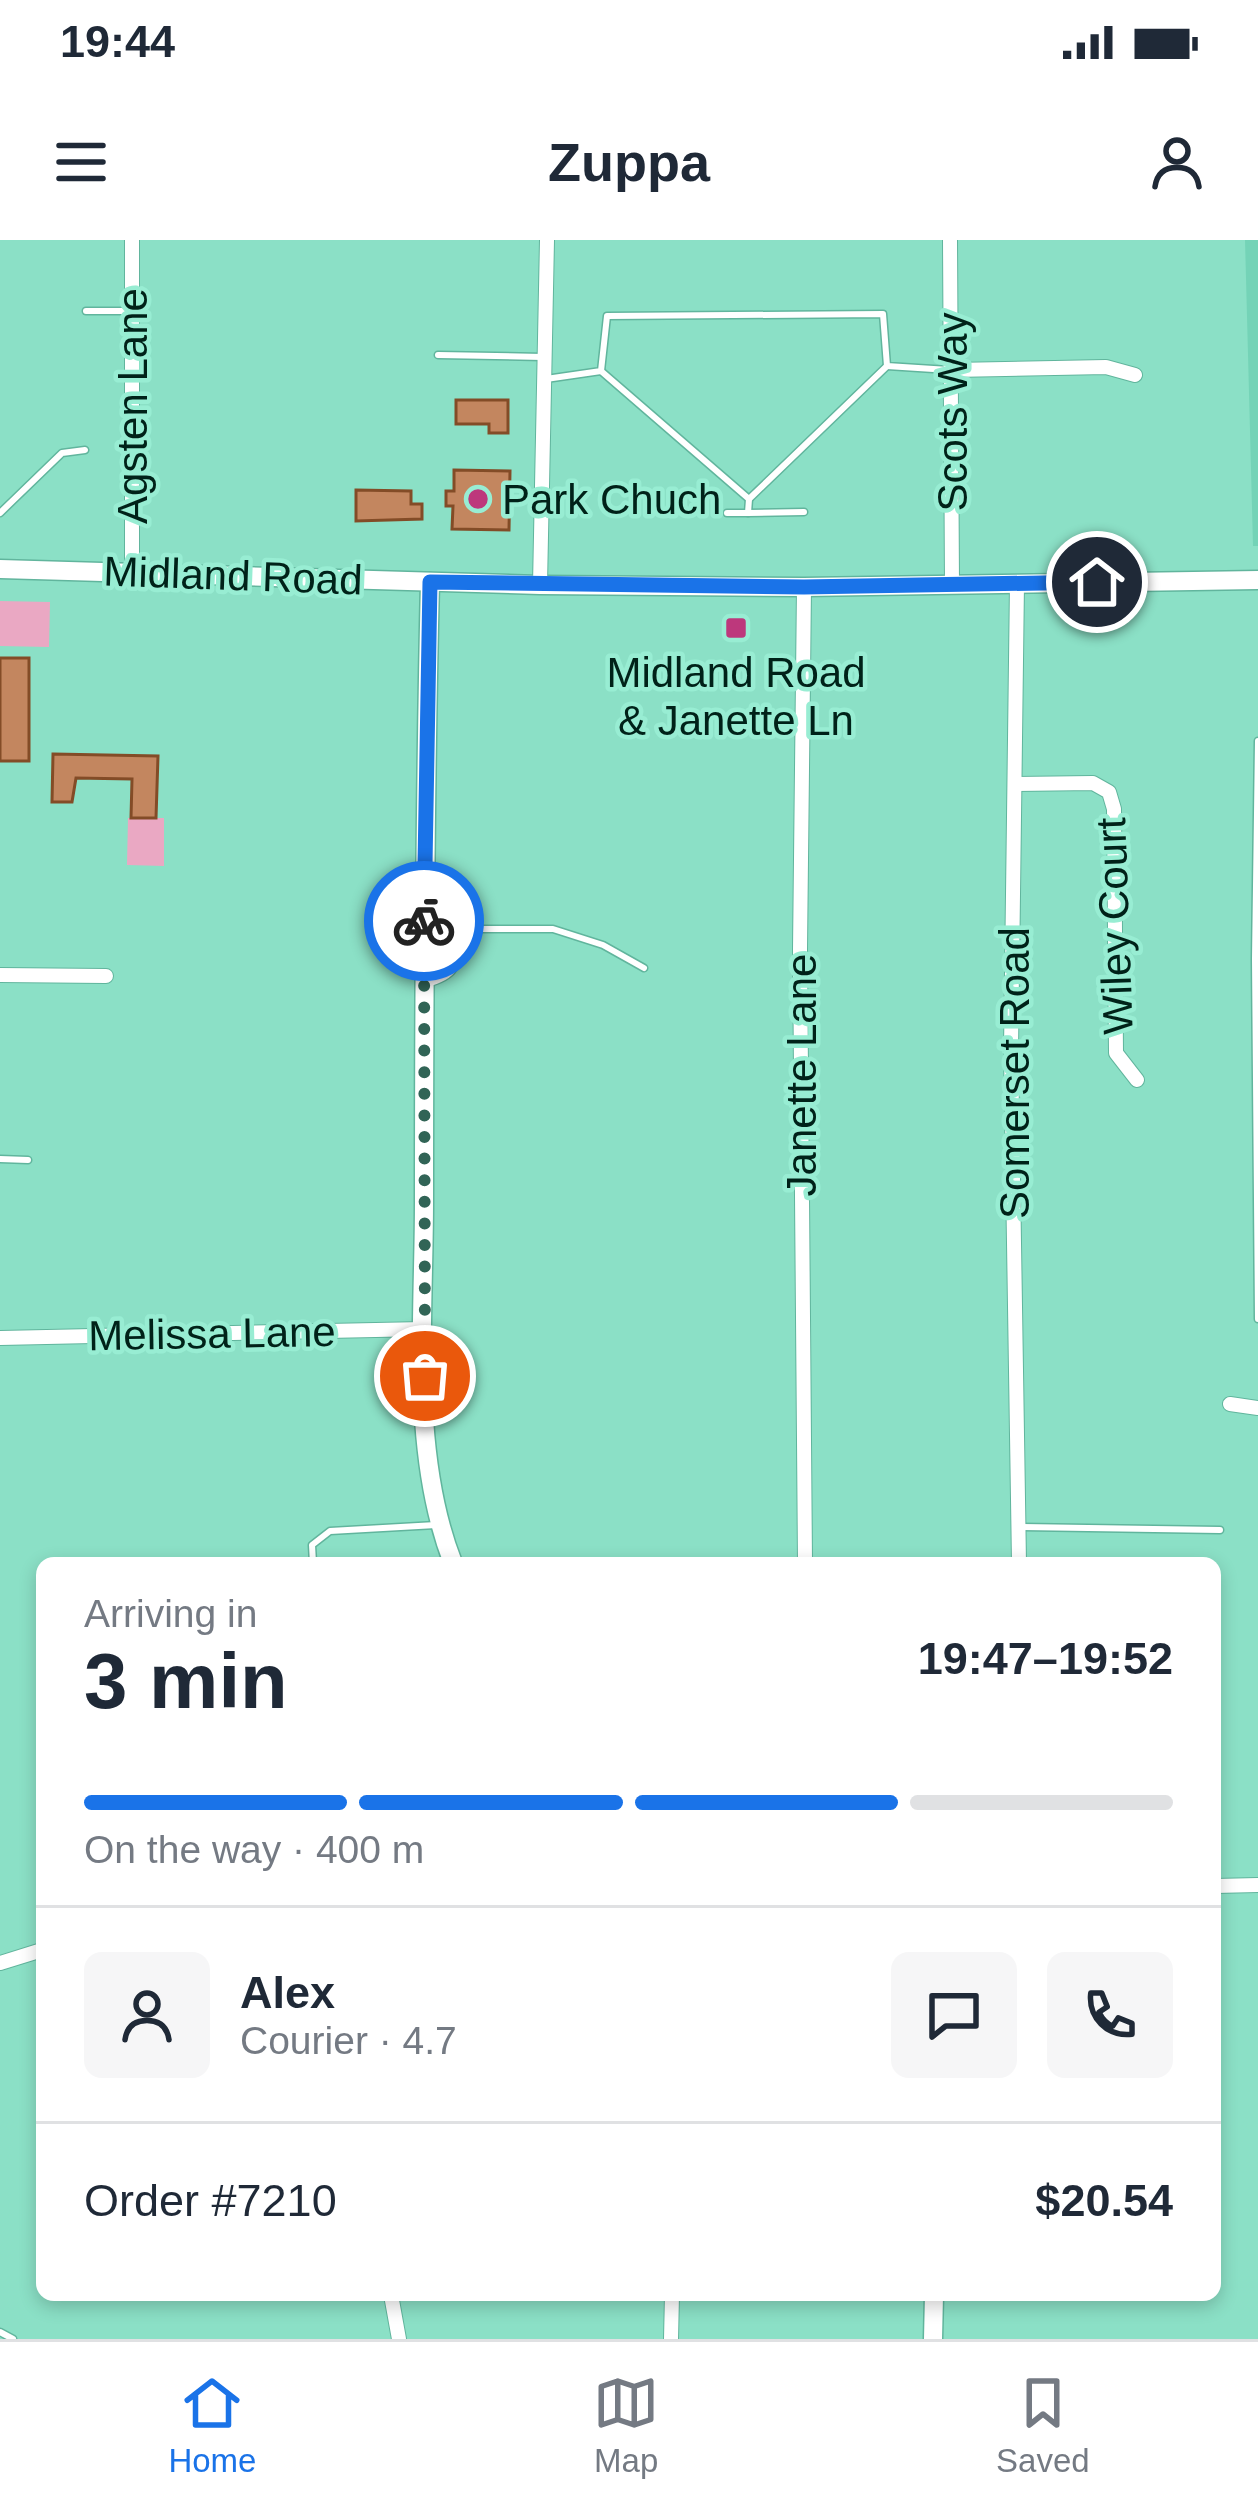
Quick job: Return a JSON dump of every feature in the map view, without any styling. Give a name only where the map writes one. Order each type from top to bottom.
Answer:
[{"type":"main road","name":"Midland Road","points":[[0,569],[540,586],[1258,580]]},
{"type":"main road","points":[[430,582],[424,1329],[428,1462],[440,1525],[452,1557]]},
{"type":"main road","points":[[933,2339],[934,2301]]},
{"type":"street","name":"Agsten Lane","points":[[132,240],[132,572]]},
{"type":"street","points":[[540,586],[547,240]]},
{"type":"street","name":"Scots Way","points":[[950,240],[952,584]]},
{"type":"street","points":[[953,370],[1106,367],[1135,376]]},
{"type":"street","name":"Somerset Road","points":[[1017,583],[1011,1050],[1019,1557]]},
{"type":"street","name":"Janette Lane","points":[[804,587],[800,950],[805,1557]]},
{"type":"street","name":"Wiley Court","points":[[1015,784],[1094,782],[1109,792],[1114,809],[1116,1053],[1137,1080]]},
{"type":"street","points":[[0,975],[106,976]]},
{"type":"street","name":"Melissa Lane","points":[[0,1337],[424,1329]]},
{"type":"street","points":[[1230,1404],[1258,1408]]},
{"type":"street","points":[[1221,1886],[1258,1885]]},
{"type":"street","points":[[0,1963],[36,1952]]},
{"type":"street","points":[[392,2301],[399,2339]]},
{"type":"street","points":[[671,2339],[672,2301]]},
{"type":"lane","points":[[86,311],[131,310]]},
{"type":"lane","points":[[601,371],[607,316],[883,314],[887,366]]},
{"type":"lane","points":[[438,355],[547,357]]},
{"type":"lane","points":[[748,514],[748,499],[887,366],[953,370]]},
{"type":"lane","points":[[546,379],[601,371],[748,499]]},
{"type":"lane","points":[[0,513],[62,453],[85,450]]},
{"type":"lane","points":[[728,513],[804,512]]},
{"type":"lane","points":[[1258,741],[1258,1318]]},
{"type":"lane","points":[[424,929],[553,929],[575,940],[603,945],[644,968]]},
{"type":"lane","points":[[424,985],[448,978],[455,969],[454,929]]},
{"type":"lane","points":[[0,1159],[28,1160]]},
{"type":"lane","points":[[313,1557],[312,1545],[330,1532],[440,1525]]},
{"type":"lane","points":[[1018,1527],[1220,1530]]},
{"type":"lane","points":[[0,2332],[14,2339]]},
{"type":"shaded area","points":[[1245,240],[1258,240],[1258,546],[1253,546]]},
{"type":"shaded area","points":[[0,601],[50,602],[49,647],[0,646]]},
{"type":"shaded area","points":[[128,818],[164,818],[164,866],[127,865]]},
{"type":"building","points":[[456,400],[508,400],[508,433],[489,433],[489,424],[456,424]]},
{"type":"building","name":"Park Chuch","points":[[454,470],[510,471],[509,530],[452,529],[453,506],[446,506],[446,491],[454,491]]},
{"type":"building","points":[[356,490],[411,491],[411,504],[422,504],[422,519],[356,521]]},
{"type":"building","points":[[0,658],[29,658],[29,761],[0,761]]},
{"type":"building","points":[[53,754],[158,756],[156,818],[131,818],[132,779],[76,778],[72,802],[52,802]]},
{"type":"way so far","points":[[424,921],[425,1376]]},
{"type":"place","name":"Park Chuch","points":[[478,499]]},
{"type":"place","name":"Midland Road & Janette Ln","points":[[736,628]]},
{"type":"route","points":[[424,921],[430,582],[804,587],[1097,582]]}]
